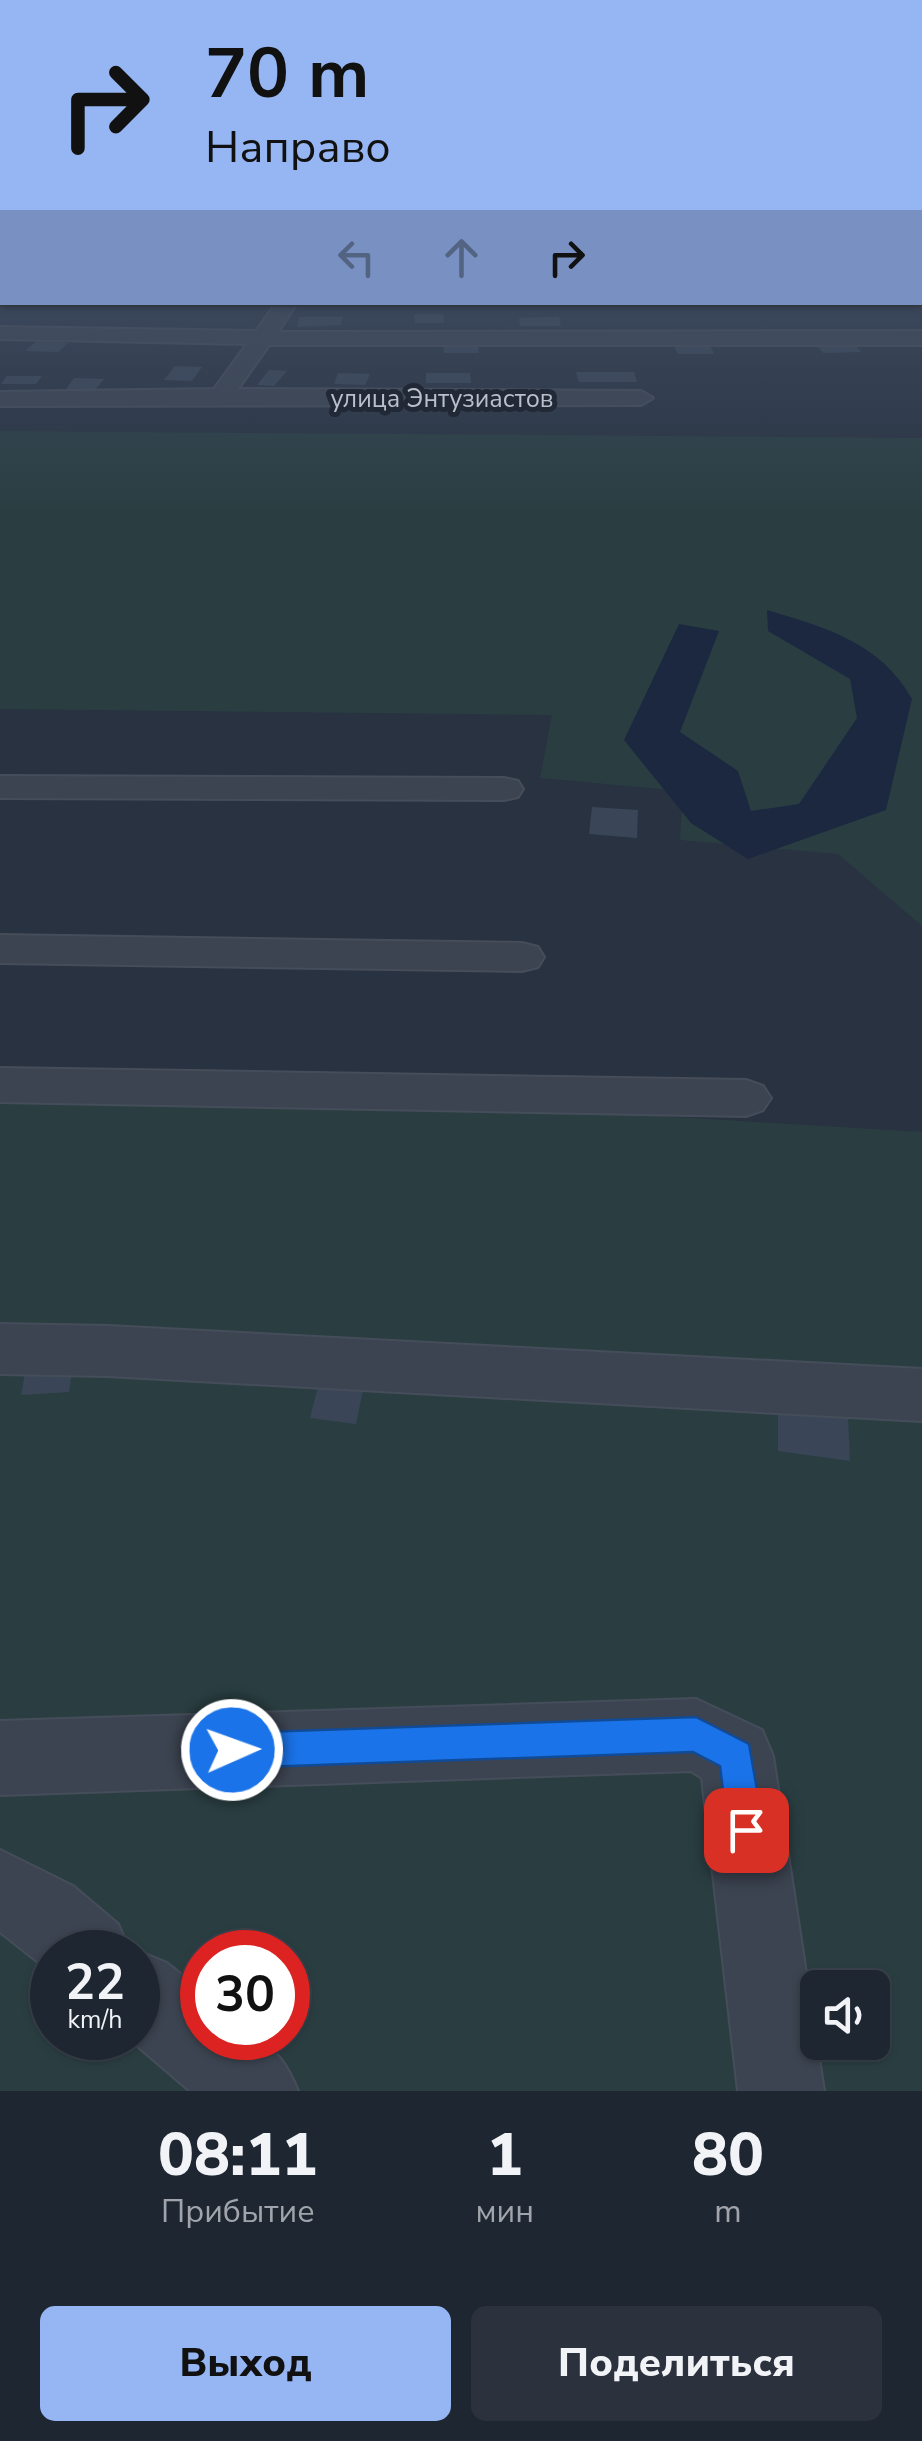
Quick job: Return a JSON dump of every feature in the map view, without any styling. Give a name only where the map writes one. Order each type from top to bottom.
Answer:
[{"type":"street","points":[[232,397],[231,387],[274,320]]},
{"type":"street","points":[[881,320],[893,338]]},
{"type":"street","points":[[0,334],[260,338],[480,330],[922,338]]},
{"type":"street","name":"улица Энтузиастов","points":[[0,399],[642,398]]},
{"type":"street","points":[[0,787],[504,789]]},
{"type":"street","points":[[0,948],[522,956]]},
{"type":"street","points":[[0,1085],[746,1098]]},
{"type":"street","points":[[0,1349],[922,1396]]},
{"type":"street","points":[[0,1758],[696,1735],[736,1756],[781,2091]]},
{"type":"street","points":[[0,1889],[45,1914],[64,1930]]},
{"type":"street","points":[[160,2011],[255,2091]]},
{"type":"green space","points":[[0,431],[922,438],[922,926],[838,854],[680,840],[683,791],[540,778],[552,715],[0,709]]},
{"type":"green space","points":[[0,1076],[922,1132],[922,2091],[0,2091]]},
{"type":"water","points":[[767,610],[830,631],[868,651],[899,680],[912,699],[886,810],[748,859],[691,823],[624,740],[679,624],[719,631],[680,732],[738,771],[751,811],[799,804],[857,718],[850,679],[768,631]]},
{"type":"building","points":[[298,320],[342,320],[341,325],[297,327]]},
{"type":"building","points":[[415,320],[444,320],[444,323],[415,323]]},
{"type":"building","points":[[519,320],[560,320],[561,326],[520,326]]},
{"type":"building","points":[[36,341],[68,343],[58,352],[25,351]]},
{"type":"building","points":[[854,344],[861,352],[823,353],[817,345]]},
{"type":"building","points":[[478,345],[479,353],[444,353],[443,346]]},
{"type":"building","points":[[710,345],[714,354],[678,354],[674,346]]},
{"type":"building","points":[[175,366],[202,367],[192,381],[164,380]]},
{"type":"building","points":[[269,370],[287,371],[274,386],[257,385]]},
{"type":"building","points":[[576,372],[634,372],[637,382],[579,382]]},
{"type":"building","points":[[338,373],[370,374],[365,385],[334,384]]},
{"type":"building","points":[[426,373],[470,373],[471,383],[426,383]]},
{"type":"building","points":[[7,376],[42,376],[36,384],[1,384]]},
{"type":"building","points":[[74,378],[104,379],[95,390],[66,389]]},
{"type":"building","points":[[592,807],[638,810],[637,838],[589,834]]},
{"type":"building","points":[[73,1365],[69,1392],[21,1395],[26,1368]]},
{"type":"building","points":[[320,1379],[364,1385],[356,1424],[310,1418]]},
{"type":"building","points":[[778,1406],[848,1417],[850,1461],[778,1451]]},
{"type":"route","points":[[232,1750],[696,1735],[736,1756],[746,1830]]}]
